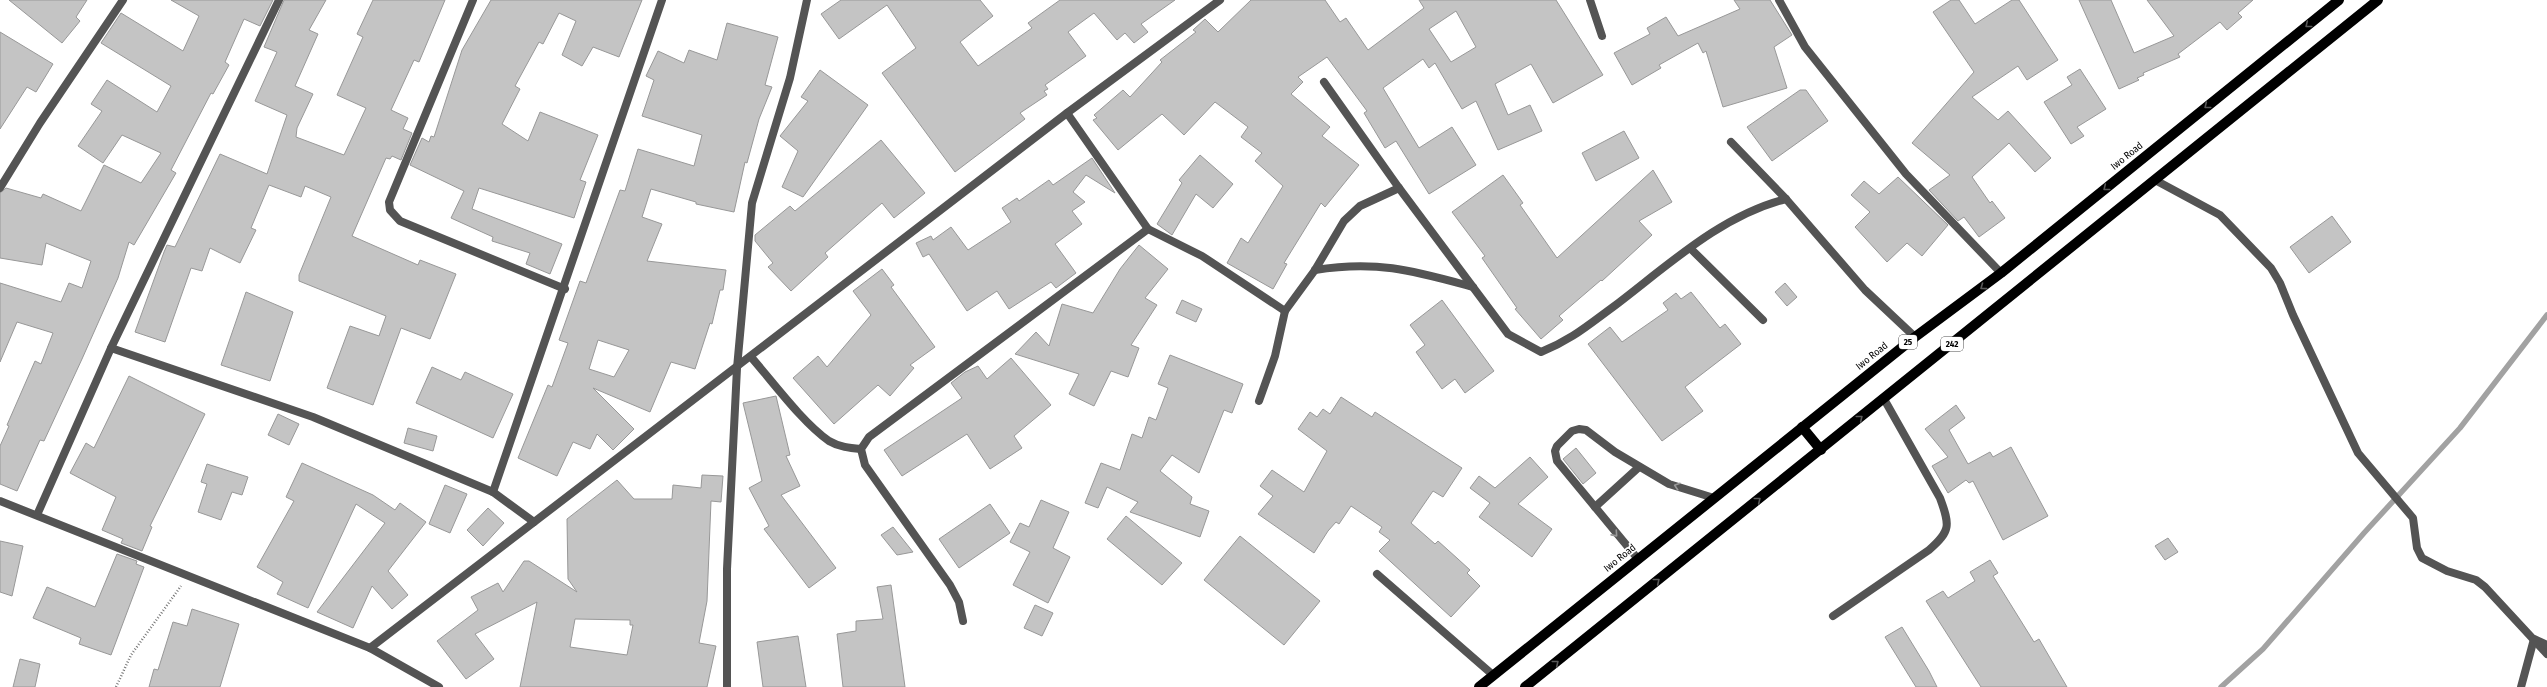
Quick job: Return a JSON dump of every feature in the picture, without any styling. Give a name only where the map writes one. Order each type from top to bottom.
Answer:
[{"type":"main road","name":"Iwo Road","points":[[1479,687],[1915,337],[2001,273],[2339,0]]},
{"type":"main road","name":"242","points":[[1525,687],[2378,0]]},
{"type":"main road","points":[[1802,427],[1821,450]]},
{"type":"street","points":[[0,188],[40,123],[123,0]]},
{"type":"street","points":[[37,515],[111,348],[279,0]]},
{"type":"street","points":[[473,0],[389,202],[390,210],[400,221],[565,289]]},
{"type":"street","points":[[493,492],[565,289],[662,0]]},
{"type":"street","points":[[727,687],[727,569],[737,368],[752,203],[790,78],[806,0]]},
{"type":"street","points":[[370,648],[737,368],[1067,113],[1220,0]]},
{"type":"street","points":[[1590,0],[1602,36]]},
{"type":"street","points":[[1780,0],[1805,47],[1906,174],[2001,273]]},
{"type":"street","points":[[1324,82],[1399,188],[1508,334],[1541,352],[1566,342],[1691,249],[1744,214],[1763,205],[1786,199]]},
{"type":"street","points":[[1067,113],[1148,229],[1202,256],[1285,311]]},
{"type":"street","points":[[1731,142],[1786,199],[1865,290],[1915,337]]},
{"type":"street","points":[[2155,180],[2220,215],[2271,268],[2280,283],[2293,315],[2358,453],[2413,518],[2417,548],[2422,558],[2447,570],[2476,580],[2486,587],[2547,654]]},
{"type":"street","points":[[1259,401],[1275,356],[1285,311],[1315,270],[1344,221],[1360,206],[1399,188]]},
{"type":"street","points":[[963,621],[959,602],[950,585],[865,465],[861,449],[869,437],[875,432],[1148,229]]},
{"type":"street","points":[[1691,249],[1763,320]]},
{"type":"street","points":[[1315,270],[1361,265],[1401,268],[1473,287]]},
{"type":"street","points":[[111,348],[313,417],[493,492],[534,522]]},
{"type":"street","points":[[751,357],[813,427],[842,447],[861,449]]},
{"type":"street","points":[[1833,616],[1929,550],[1943,539],[1948,530],[1946,515],[1940,498],[1884,399]]},
{"type":"street","points":[[1638,559],[1557,461],[1555,451],[1557,446],[1572,431],[1579,429],[1586,430],[1639,467],[1669,484],[1714,498]]},
{"type":"street","points":[[1595,507],[1639,467]]},
{"type":"street","points":[[0,501],[370,648],[439,687]]},
{"type":"street","points":[[1377,574],[1493,675]]},
{"type":"street","points":[[2534,639],[2547,645]]},
{"type":"street","points":[[2521,687],[2534,639]]},
{"type":"path","points":[[116,687],[131,655],[188,576]]},
{"type":"building","points":[[9,0],[87,0],[76,17],[80,21],[62,43]]},
{"type":"building","points":[[171,0],[273,0],[260,26],[244,19],[225,62],[229,65],[213,94],[211,93],[171,170],[176,173],[134,245],[129,242],[118,278],[82,359],[44,441],[40,440],[17,491],[0,484],[0,446],[9,426],[7,425],[35,361],[41,364],[53,333],[17,322],[0,362],[0,283],[61,302],[69,283],[82,288],[91,261],[46,243],[42,265],[0,258],[0,193],[6,188],[41,198],[43,194],[81,211],[104,165],[141,183],[161,153],[122,135],[103,163],[78,146],[102,111],[91,104],[107,80],[157,112],[171,86],[101,43],[121,13],[183,51],[199,16]]},
{"type":"building","points":[[284,0],[326,0],[309,30],[318,34],[295,86],[313,94],[297,128],[296,137],[344,155],[366,108],[337,95],[363,37],[357,34],[373,0],[445,0],[419,62],[414,60],[391,110],[408,118],[403,129],[412,133],[401,160],[392,156],[390,159],[386,158],[352,236],[418,265],[420,260],[456,274],[430,339],[401,328],[373,405],[327,388],[350,326],[379,336],[386,316],[299,281],[299,275],[331,197],[305,186],[301,197],[269,185],[251,228],[256,230],[240,263],[210,248],[202,271],[191,268],[165,342],[135,332],[167,245],[175,247],[220,154],[267,174],[287,115],[255,101],[277,52],[264,47]]},
{"type":"building","points":[[491,0],[642,0],[619,57],[593,47],[582,66],[562,55],[576,21],[559,13],[543,44],[539,42],[515,86],[520,89],[502,124],[528,141],[540,112],[598,135],[580,180],[586,182],[574,218],[479,188],[472,209],[562,244],[550,274],[526,264],[530,253],[492,241],[493,237],[451,218],[464,191],[410,165],[422,138],[429,142],[431,136],[434,137],[462,50]]},
{"type":"building","points":[[841,0],[980,0],[993,16],[960,42],[978,66],[1032,28],[1028,23],[1060,0],[1175,0],[1141,24],[1148,32],[1134,43],[1125,33],[1117,40],[1094,13],[1068,32],[1086,56],[1045,85],[1048,89],[1044,91],[1047,95],[1020,113],[1025,119],[955,172],[882,73],[916,48],[887,5],[839,39],[821,14]]},
{"type":"building","points":[[1251,0],[1325,0],[1340,22],[1346,18],[1368,50],[1424,8],[1419,0],[1556,0],[1603,75],[1553,103],[1531,64],[1495,84],[1508,115],[1530,105],[1542,131],[1498,150],[1476,101],[1462,109],[1435,63],[1429,68],[1423,59],[1383,88],[1419,148],[1452,127],[1476,165],[1429,194],[1396,141],[1385,148],[1364,113],[1367,111],[1327,57],[1298,77],[1303,82],[1291,94],[1330,127],[1322,136],[1359,165],[1325,207],[1321,203],[1284,263],[1287,264],[1273,289],[1227,263],[1241,238],[1248,243],[1283,186],[1255,161],[1262,153],[1241,137],[1248,127],[1215,102],[1184,135],[1162,114],[1118,150],[1093,120],[1097,118],[1094,115],[1123,90],[1130,97],[1162,62],[1160,60],[1196,32],[1193,30],[1205,19],[1218,32]],"holes":[[[1456,11],[1476,47],[1451,62],[1429,29]]]},
{"type":"building","points":[[1734,0],[1770,0],[1792,35],[1774,47],[1787,88],[1723,107],[1706,51],[1703,53],[1698,43],[1659,65],[1661,68],[1632,85],[1614,53],[1650,34],[1647,28],[1666,17],[1678,36],[1740,9]]},
{"type":"building","points":[[1951,0],[1959,0],[1975,24],[2012,0],[2019,0],[2058,60],[2027,80],[2018,66],[1972,97],[1998,120],[2008,111],[2051,158],[2035,172],[2009,143],[1972,177],[1990,203],[1992,201],[2005,218],[1979,237],[1964,217],[1958,221],[1929,190],[1950,175],[1912,143],[1974,72],[1933,12]]},
{"type":"building","points":[[2079,0],[2111,0],[2134,53],[2174,36],[2147,0],[2253,0],[2238,13],[2242,17],[2227,30],[2220,22],[2178,54],[2180,57],[2143,73],[2144,75],[2137,78],[2139,80],[2119,89]]},
{"type":"building","points":[[727,23],[778,37],[765,85],[772,87],[759,119],[747,163],[745,162],[734,212],[696,204],[696,202],[651,189],[642,217],[662,224],[647,261],[726,270],[723,290],[720,290],[712,324],[710,323],[695,369],[671,362],[650,412],[593,388],[634,429],[613,450],[597,434],[590,449],[573,442],[557,476],[518,458],[548,385],[552,387],[568,343],[559,340],[580,281],[586,283],[620,190],[625,191],[638,149],[694,166],[702,135],[642,116],[654,80],[646,76],[658,51],[684,63],[689,50],[717,60]],"holes":[[[598,340],[629,350],[614,377],[589,369]]]},
{"type":"building","points":[[0,32],[53,64],[36,92],[27,87],[0,129]]},
{"type":"building","points":[[2080,69],[2106,109],[2077,127],[2084,136],[2071,144],[2044,102],[2072,85],[2067,77]]},
{"type":"building","points":[[820,70],[868,105],[803,197],[782,187],[798,151],[780,136],[808,101],[801,97]]},
{"type":"building","points":[[1800,90],[1806,90],[1828,121],[1772,161],[1747,127]]},
{"type":"building","points":[[1624,131],[1639,158],[1596,181],[1582,153]]},
{"type":"building","points":[[881,140],[925,193],[894,218],[882,203],[825,253],[828,257],[791,291],[768,267],[773,263],[755,241],[755,235],[790,206],[795,211]]},
{"type":"building","points":[[1200,155],[1233,184],[1213,208],[1196,194],[1172,235],[1157,224],[1182,183],[1179,180]]},
{"type":"building","points":[[1092,158],[1115,193],[1086,175],[1073,192],[1085,202],[1072,211],[1082,224],[1055,244],[1076,273],[1056,288],[1051,282],[1009,309],[997,291],[967,311],[929,254],[923,257],[916,243],[931,236],[933,240],[951,227],[968,250],[1011,222],[1002,208],[1017,198],[1019,201],[1049,180],[1053,185]]},
{"type":"building","points":[[1653,170],[1672,202],[1639,221],[1652,235],[1602,281],[1601,280],[1559,316],[1563,320],[1541,339],[1515,309],[1517,308],[1482,258],[1485,256],[1452,212],[1503,175],[1523,203],[1520,205],[1557,258]]},
{"type":"building","points":[[1898,177],[1948,225],[1922,256],[1907,243],[1887,262],[1855,227],[1870,212],[1851,195],[1864,181],[1879,194]]},
{"type":"building","points":[[2332,216],[2351,242],[2309,273],[2290,247]]},
{"type":"building","points":[[1139,245],[1168,269],[1145,298],[1157,305],[1131,345],[1139,348],[1128,377],[1111,371],[1094,406],[1069,394],[1079,374],[1015,354],[1036,332],[1049,346],[1062,304],[1093,313],[1120,269]]},
{"type":"building","points":[[882,269],[894,285],[891,287],[935,347],[910,365],[914,368],[890,396],[878,385],[834,424],[793,378],[818,356],[827,367],[871,315],[853,291]]},
{"type":"building","points":[[1785,283],[1797,297],[1787,306],[1775,292]]},
{"type":"building","points":[[246,292],[293,312],[270,381],[221,365]]},
{"type":"building","points":[[1691,292],[1720,328],[1725,324],[1741,344],[1685,387],[1703,411],[1662,441],[1588,344],[1610,327],[1622,342],[1668,310],[1663,303],[1676,293],[1681,299]]},
{"type":"building","points":[[1182,300],[1202,309],[1196,322],[1176,313]]},
{"type":"building","points":[[1442,300],[1494,371],[1465,393],[1455,379],[1442,389],[1416,352],[1425,345],[1410,325]]},
{"type":"building","points":[[1170,355],[1243,384],[1232,413],[1224,410],[1199,473],[1172,455],[1160,471],[1192,497],[1190,504],[1209,511],[1200,537],[1130,512],[1138,502],[1107,487],[1098,508],[1085,503],[1101,463],[1120,470],[1132,434],[1142,438],[1149,417],[1156,420],[1168,388],[1158,384]]},
{"type":"building","points":[[1011,358],[1051,405],[1014,436],[1022,448],[990,469],[967,434],[902,476],[884,450],[962,398],[951,383],[965,372],[978,366],[987,379]]},
{"type":"building","points":[[432,367],[461,380],[465,372],[513,394],[493,438],[416,403]]},
{"type":"building","points":[[129,376],[205,414],[150,526],[152,527],[142,551],[121,543],[123,539],[102,530],[116,497],[70,473],[86,443],[94,448]]},
{"type":"building","points":[[776,396],[790,455],[786,456],[800,486],[781,495],[836,568],[809,588],[764,529],[769,526],[749,488],[762,481],[743,403]]},
{"type":"building","points":[[1341,397],[1372,417],[1375,412],[1462,468],[1443,497],[1433,491],[1411,523],[1435,544],[1438,541],[1458,559],[1470,570],[1467,573],[1480,586],[1451,617],[1379,551],[1390,540],[1379,532],[1382,527],[1351,506],[1339,524],[1336,522],[1328,531],[1314,553],[1258,514],[1273,496],[1260,486],[1272,470],[1304,492],[1327,451],[1298,429],[1310,412],[1317,417],[1323,409],[1330,414]]},
{"type":"building","points":[[1956,405],[1965,418],[1949,430],[1968,464],[1990,452],[1993,457],[2011,447],[2048,516],[2003,540],[1973,481],[1969,483],[1966,480],[1948,493],[1932,466],[1948,457],[1925,429]]},
{"type":"building","points":[[278,414],[299,424],[289,445],[268,435]]},
{"type":"building","points":[[408,428],[437,436],[433,451],[404,443]]},
{"type":"building","points":[[1576,448],[1596,473],[1583,484],[1563,459]]},
{"type":"building","points":[[1530,457],[1548,477],[1518,504],[1552,529],[1532,557],[1479,517],[1490,503],[1470,488],[1479,476],[1495,488]]},
{"type":"building","points":[[302,463],[373,495],[395,510],[400,503],[426,522],[388,571],[408,595],[392,609],[372,586],[353,628],[317,612],[385,523],[356,504],[308,608],[277,594],[283,582],[257,567],[294,501],[286,497]]},
{"type":"building","points":[[207,464],[248,477],[242,495],[232,492],[221,520],[198,512],[207,484],[201,482]]},
{"type":"building","points":[[702,475],[723,476],[721,502],[711,501],[707,601],[699,643],[716,646],[707,687],[520,687],[537,602],[475,634],[494,659],[466,679],[437,641],[478,610],[471,597],[498,583],[503,592],[524,561],[529,561],[577,592],[568,579],[567,519],[617,480],[634,499],[672,499],[673,485],[701,488]],"holes":[[[575,619],[630,620],[630,625],[633,625],[627,655],[570,647]]]},
{"type":"building","points":[[445,485],[467,494],[450,533],[429,524]]},
{"type":"building","points":[[1041,500],[1069,512],[1053,548],[1070,557],[1048,603],[1013,585],[1030,552],[1010,542],[1020,523],[1029,527]]},
{"type":"building","points":[[990,504],[1010,533],[959,568],[939,539]]},
{"type":"building","points":[[488,508],[504,523],[483,546],[467,530]]},
{"type":"building","points":[[1126,516],[1182,563],[1162,585],[1107,539]]},
{"type":"building","points":[[893,527],[913,552],[897,555],[881,535]]},
{"type":"building","points":[[1240,536],[1320,601],[1284,645],[1204,580]]},
{"type":"building","points":[[2168,538],[2178,552],[2165,560],[2155,546]]},
{"type":"building","points":[[0,541],[23,546],[12,596],[0,592]]},
{"type":"building","points":[[117,554],[137,561],[136,564],[144,567],[111,655],[79,644],[81,638],[33,618],[47,587],[95,607]]},
{"type":"building","points":[[1990,560],[1998,573],[1993,576],[2034,642],[2039,639],[2067,687],[1981,687],[1926,601],[1943,591],[1948,598],[1975,581],[1970,572]]},
{"type":"building","points":[[891,585],[905,687],[843,687],[837,634],[856,631],[856,621],[883,619],[877,587]]},
{"type":"building","points":[[1035,605],[1053,613],[1042,636],[1024,628]]},
{"type":"building","points":[[192,609],[239,624],[220,687],[149,687],[154,669],[158,670],[173,622],[187,626]]},
{"type":"building","points":[[1902,627],[1937,687],[1916,687],[1885,637]]},
{"type":"building","points":[[798,636],[806,687],[763,687],[757,642]]},
{"type":"building","points":[[20,659],[40,664],[35,687],[13,687]]},
{"type":"waterway","points":[[2221,687],[2263,649],[2364,533],[2460,428],[2547,315]]}]
